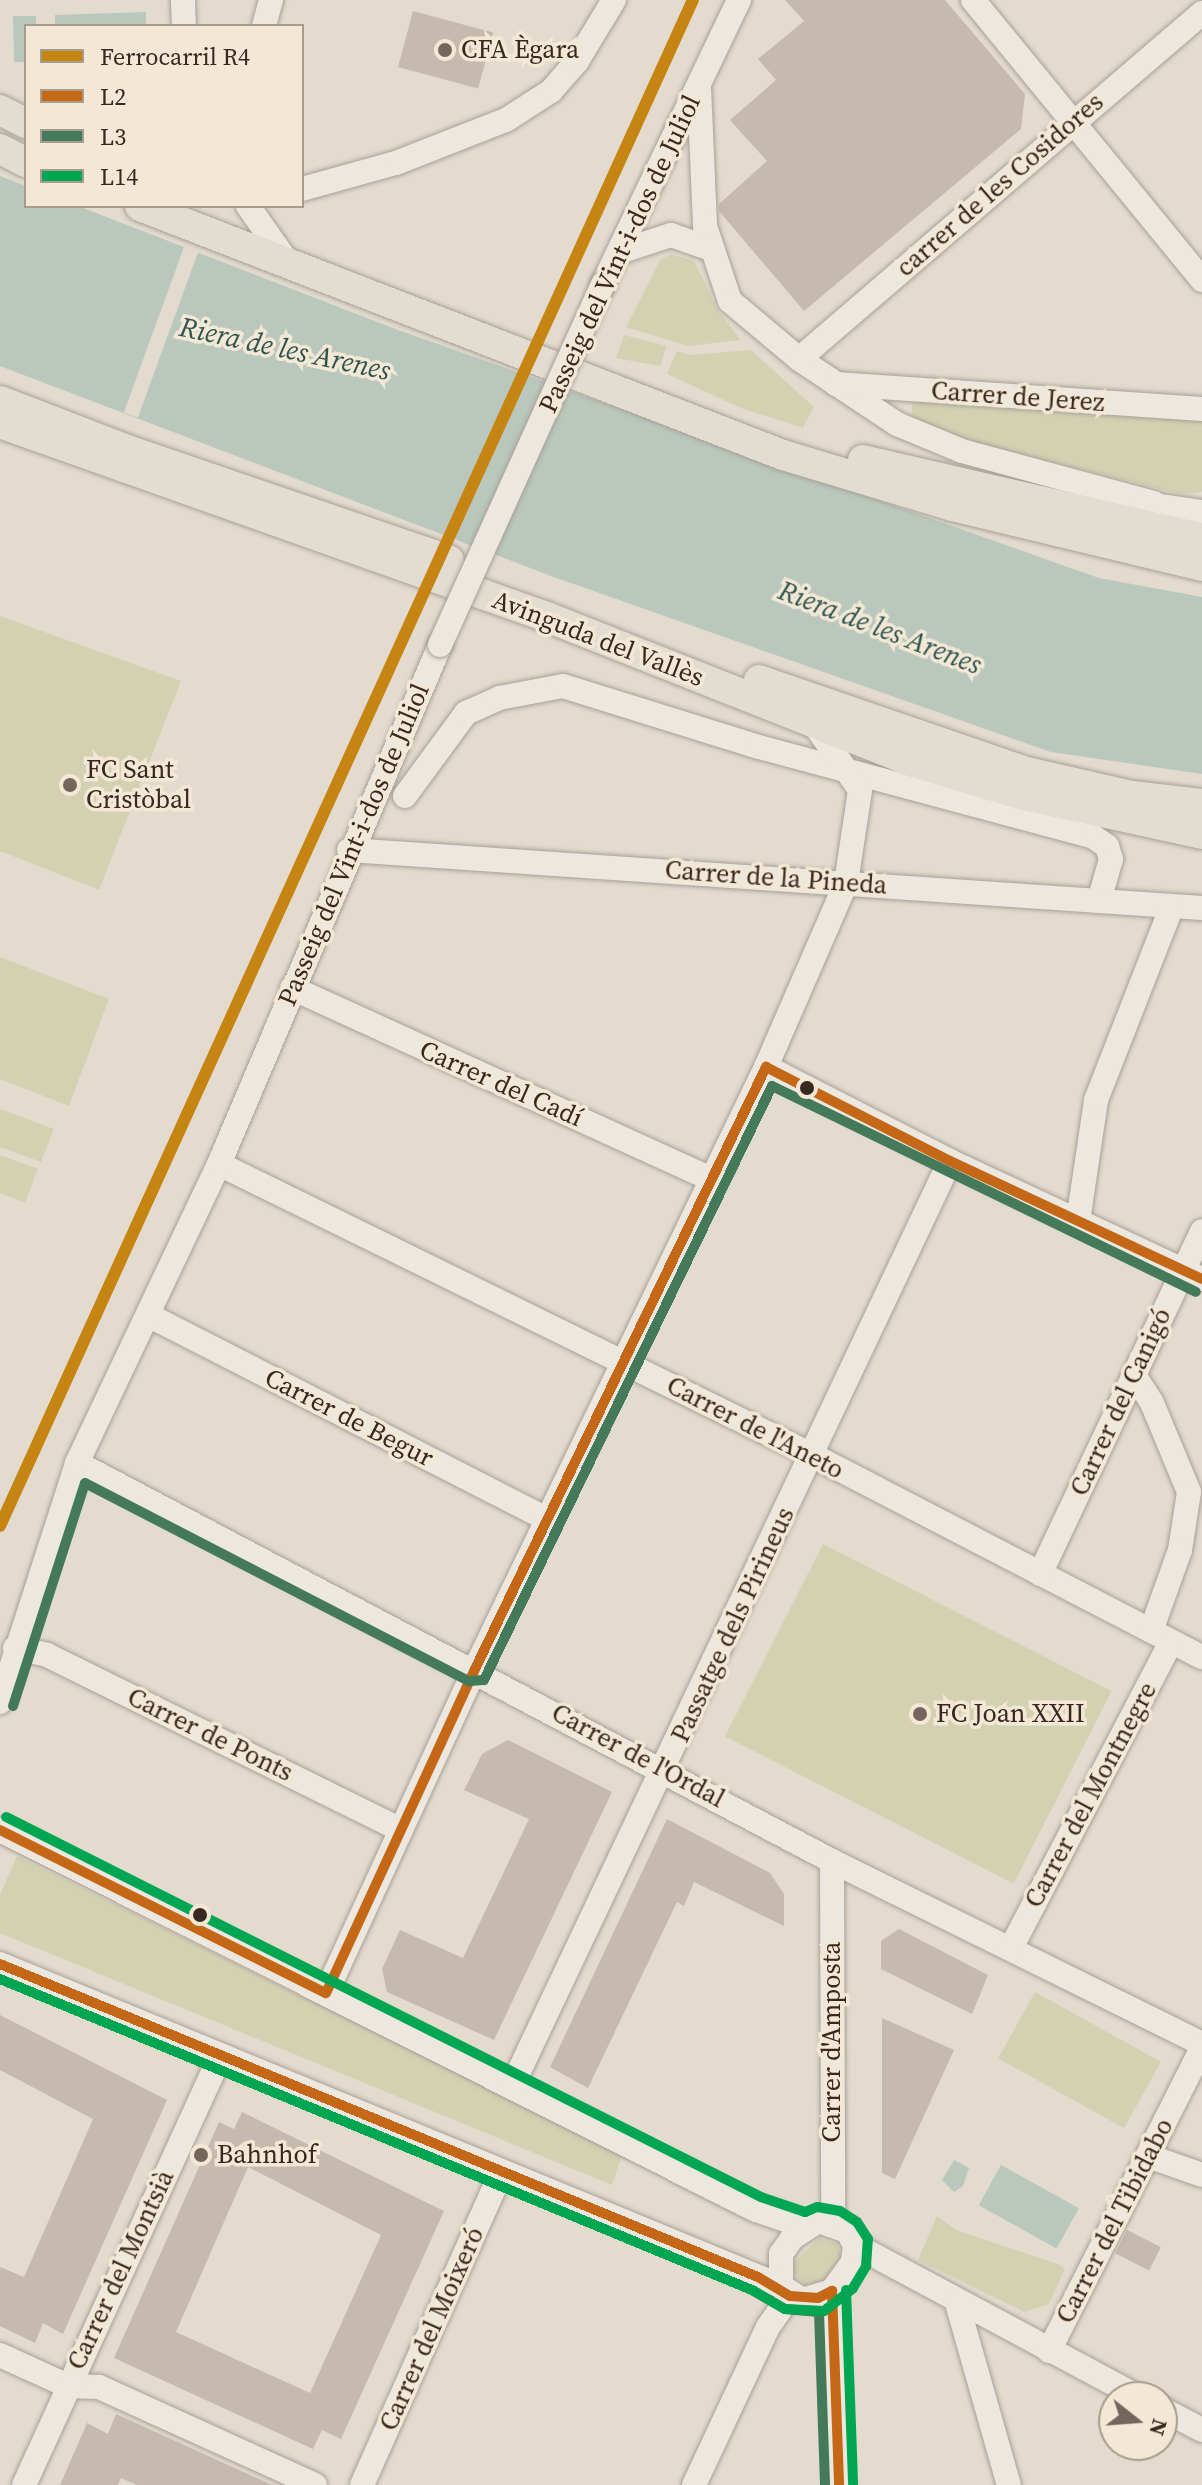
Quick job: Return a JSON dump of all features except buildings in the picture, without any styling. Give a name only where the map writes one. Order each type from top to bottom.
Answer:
[{"type":"main road","points":[[0,149],[24,161]]},
{"type":"main road","points":[[146,208],[200,225],[292,267],[783,455],[952,506],[1202,566]]},
{"type":"main road","points":[[204,208],[266,236],[773,435],[1202,538]]},
{"type":"main road","name":"Avinguda del Vallès","points":[[0,401],[130,451],[378,533],[914,737],[1083,787],[1202,804]]},
{"type":"main road","name":"Avinguda del Vallès","points":[[0,423],[533,612],[814,724],[847,754],[1202,834]]},
{"type":"street","points":[[183,0],[184,24]]},
{"type":"street","points":[[265,24],[271,0]]},
{"type":"street","points":[[304,188],[396,163],[506,120],[551,91],[577,61],[614,0]]},
{"type":"street","name":"Passeig del Vint-i-dos de Juliol","points":[[0,1702],[77,1463],[150,1316],[219,1164],[349,850],[603,284],[739,0]]},
{"type":"street","points":[[973,0],[1202,280]]},
{"type":"street","name":"carrer de les Cosidores","points":[[799,359],[1202,13]]},
{"type":"street","points":[[699,87],[705,226],[730,301],[799,359],[897,424],[962,451],[1154,503],[1202,512]]},
{"type":"street","points":[[0,143],[24,150]]},
{"type":"street","points":[[249,208],[266,236],[292,267]]},
{"type":"street","points":[[619,252],[671,235],[711,249]]},
{"type":"street","name":"Carrer de Jerez","points":[[834,384],[1202,409]]},
{"type":"street","points":[[1046,501],[1154,503]]},
{"type":"street","name":"Avinguda del Vallès","points":[[405,796],[466,713],[535,689],[563,686],[759,747],[847,754],[1092,836],[1107,846],[1111,859],[1110,876],[1099,901]]},
{"type":"street","points":[[326,1993],[475,1669],[766,1067],[846,883],[860,790],[847,754]]},
{"type":"street","name":"Carrer de la Pineda","points":[[349,850],[1202,908]]},
{"type":"street","points":[[1078,1221],[1096,1100],[1172,906]]},
{"type":"street","name":"Carrer del Cadí","points":[[292,988],[711,1179]]},
{"type":"street","points":[[766,1067],[950,1161],[1192,1274]]},
{"type":"street","name":"Passatge dels Pirineus","points":[[512,2086],[666,1771],[950,1161]]},
{"type":"street","name":"Carrer de l'Aneto","points":[[219,1164],[812,1455],[1202,1657]]},
{"type":"street","name":"Carrer del Canigó","points":[[1040,1574],[1134,1375],[1192,1274],[1202,1231]]},
{"type":"street","name":"Carrer de Begur","points":[[150,1316],[548,1520]]},
{"type":"street","name":"Carrer del Montnegre","points":[[1011,1948],[1161,1637],[1180,1550],[1189,1492],[1152,1403],[1134,1375]]},
{"type":"street","name":"Carrer de l'Ordal","points":[[77,1463],[475,1669],[832,1861],[1202,2046]]},
{"type":"street","name":"Carrer de Ponts","points":[[15,1648],[47,1655],[401,1830]]},
{"type":"street","points":[[0,1830],[756,2210],[806,2227]]},
{"type":"street","name":"Carrer d'Amposta","points":[[832,1861],[833,2223]]},
{"type":"street","points":[[0,1964],[786,2291],[818,2298],[832,2291],[853,2262],[855,2245]]},
{"type":"street","name":"Carrer del Tibidabo","points":[[1049,2351],[1202,2046]]},
{"type":"street","name":"Carrer del Montsià","points":[[24,2485],[220,2057]]},
{"type":"street","points":[[1148,2156],[1202,2175]]},
{"type":"street","name":"Carrer del Moixeró","points":[[369,2483],[501,2173]]},
{"type":"street","points":[[694,2485],[786,2291],[781,2254],[806,2227],[818,2221],[833,2223],[847,2231],[855,2245],[957,2303],[1108,2381]]},
{"type":"street","points":[[832,2291],[838,2351],[839,2485]]},
{"type":"street","points":[[957,2303],[1009,2485]]},
{"type":"street","points":[[0,2355],[68,2386],[99,2387],[315,2485]]},
{"type":"street","points":[[1178,2417],[1202,2430]]},
{"type":"shaded area","points":[[671,254],[694,261],[719,312],[741,340],[688,346],[626,327],[660,260]]},
{"type":"shaded area","points":[[624,335],[667,346],[660,366],[616,358]]},
{"type":"shaded area","points":[[751,350],[814,407],[803,428],[741,408],[667,374],[677,351],[691,355]]},
{"type":"shaded area","points":[[913,396],[1202,420],[1202,492],[1180,494],[965,440],[911,421]]},
{"type":"shaded area","name":"FC Sant Cristòbal","points":[[0,616],[181,681],[99,890],[0,851]]},
{"type":"shaded area","points":[[0,957],[109,999],[69,1106],[0,1079]]},
{"type":"shaded area","points":[[0,1109],[54,1129],[41,1162],[0,1147]]},
{"type":"shaded area","points":[[0,1155],[38,1169],[25,1203],[0,1193]]},
{"type":"shaded area","name":"FC Joan XXII","points":[[823,1544],[1112,1691],[1014,1884],[725,1736]]},
{"type":"shaded area","points":[[17,1856],[622,2155],[612,2185],[0,1933],[0,1895]]},
{"type":"shaded area","points":[[1035,1992],[1161,2062],[1124,2128],[998,2058]]},
{"type":"shaded area","points":[[937,2216],[956,2230],[1065,2269],[1049,2304],[1024,2312],[918,2260]]},
{"type":"shaded area","points":[[819,2238],[838,2244],[841,2259],[824,2281],[806,2285],[794,2274],[794,2262]]},
{"type":"water","points":[[146,12],[146,24],[55,24],[55,15]]},
{"type":"water","points":[[13,16],[36,16],[36,24],[24,24],[24,62],[14,62]]},
{"type":"water","name":"Riera de les Arenes","points":[[0,176],[24,185],[24,208],[83,208],[398,330],[1099,578],[1202,597],[1202,774],[1051,752],[551,576],[0,366]]},
{"type":"water","points":[[954,2160],[969,2168],[963,2186],[954,2192],[942,2180]]},
{"type":"water","points":[[1001,2165],[1079,2208],[1057,2248],[979,2205]]},
{"type":"pier","points":[[184,247],[198,252],[138,418],[124,412]]},
{"type":"rail line","name":"R4","points":[[0,1526],[693,0]]},
{"type":"transit line","name":"L2","points":[[0,1830],[326,1993],[475,1669],[766,1067],[950,1161],[1202,1279]]},
{"type":"transit line","name":"L3","points":[[13,1706],[85,1483],[469,1681],[484,1680],[772,1086],[1196,1292]]},
{"type":"transit line","name":"L14","points":[[0,1979],[752,2290],[785,2309],[824,2311],[853,2288],[866,2266],[868,2239],[857,2222],[840,2211],[817,2207],[805,2212],[761,2197],[6,1817]]},
{"type":"transit line","name":"L2","points":[[0,1964],[758,2277],[790,2296],[818,2298],[832,2291],[839,2485]]},
{"type":"transit line","name":"L3","points":[[0,1979],[752,2290],[785,2309],[819,2312],[825,2485]]},
{"type":"transit line","name":"L14","points":[[846,2290],[853,2484]]},
{"type":"place","name":"CFA Ègara","points":[[445,50]]},
{"type":"place","name":"FC Sant Cristòbal","points":[[70,785]]},
{"type":"place","name":"FC Joan XXII","points":[[920,1714]]},
{"type":"place","name":"Bahnhof","points":[[201,2155]]}]
